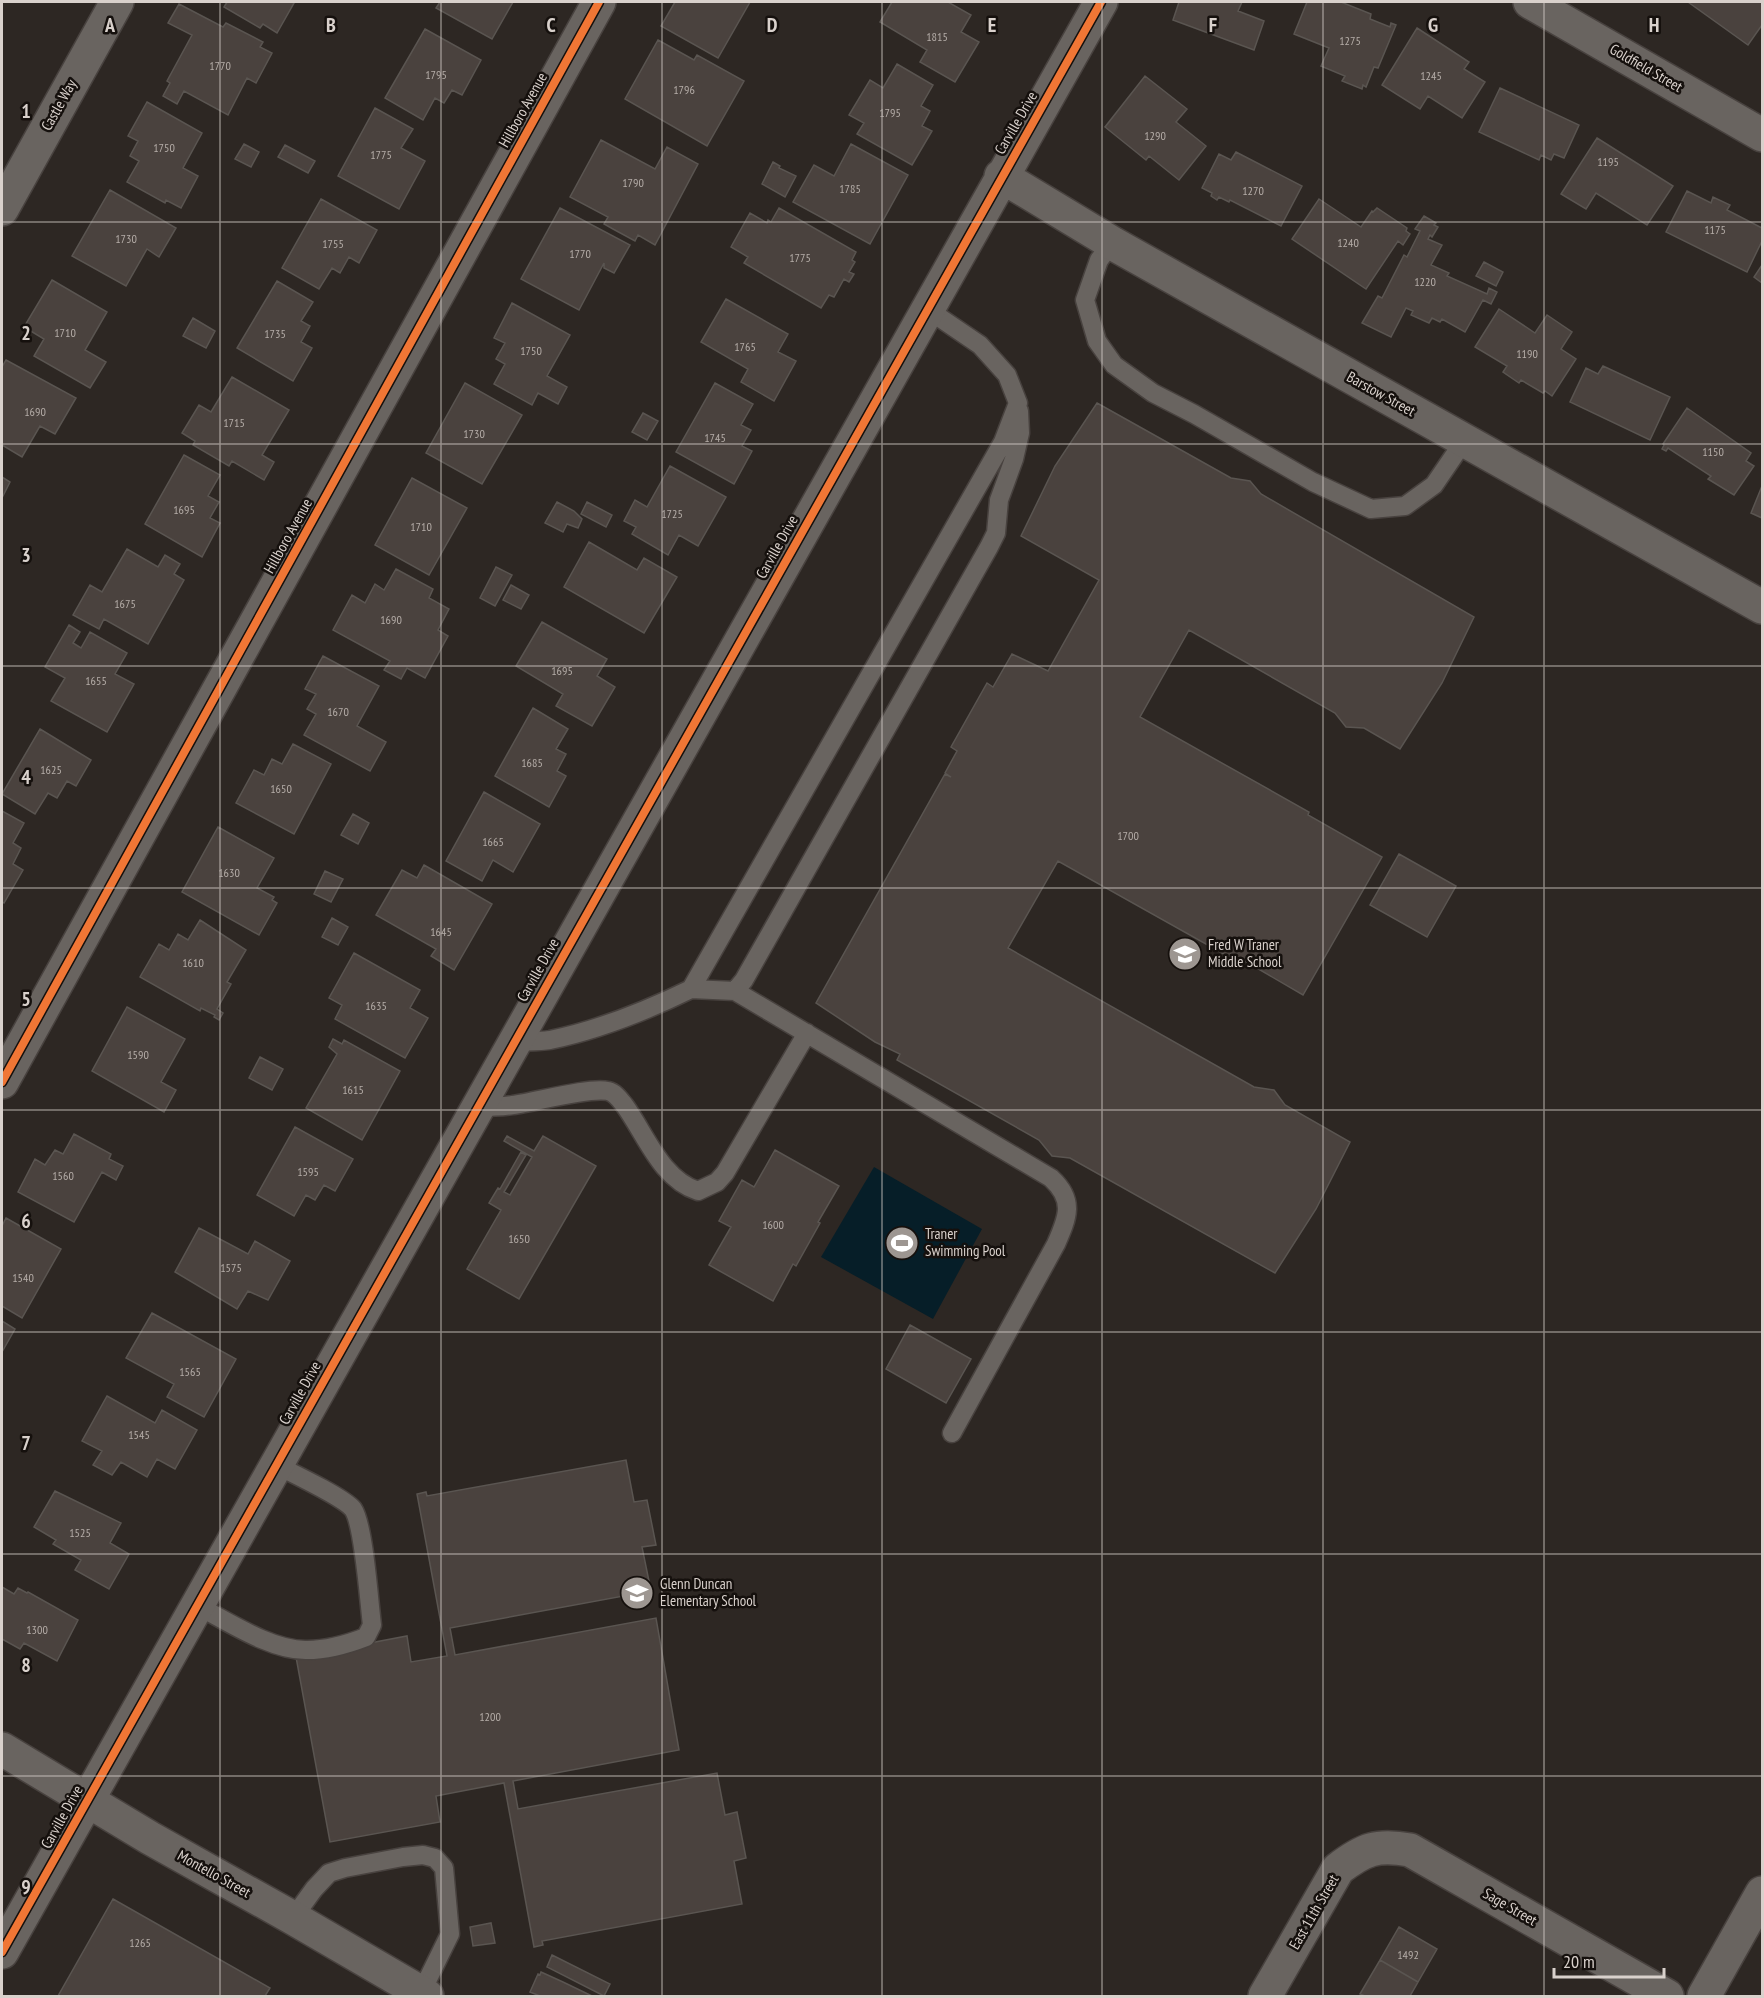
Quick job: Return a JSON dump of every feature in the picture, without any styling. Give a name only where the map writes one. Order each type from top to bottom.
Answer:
[{"type":"street","name":"Castle Way","points":[[2,209],[117,2]]},
{"type":"street","name":"Hillboro Avenue","points":[[2,1082],[599,2]]},
{"type":"street","name":"Carville Drive","points":[[2,1952],[1101,2]]},
{"type":"street","name":"Goldfield Street","points":[[1530,2],[1762,135]]},
{"type":"street","name":"Barstow Street","points":[[1001,176],[1112,243],[1762,607]]},
{"type":"street","name":"Montello Street","points":[[2,1749],[86,1801],[424,1995]]},
{"type":"street","name":"East 11th Street","points":[[1265,1996],[1338,1869],[1358,1854],[1381,1847]]},
{"type":"street","name":"Sage Street","points":[[1381,1847],[1410,1850],[1667,1996]]},
{"type":"street","points":[[1704,1996],[1762,1893]]},
{"type":"lane","points":[[1112,243],[1099,260],[1085,300],[1097,341],[1114,365],[1153,393],[1313,482],[1371,509],[1405,506],[1434,485],[1464,441]]},
{"type":"lane","points":[[735,991],[744,980],[996,533],[999,500],[1014,459],[1020,433],[1018,403],[1007,375],[980,345],[927,309]]},
{"type":"lane","points":[[691,989],[1003,441],[1018,403]]},
{"type":"lane","points":[[513,1042],[549,1040],[577,1032],[653,1007],[691,989],[735,991],[1051,1178],[1066,1195],[1065,1223],[1056,1244],[952,1433]]},
{"type":"lane","points":[[477,1107],[513,1105],[586,1092],[606,1090],[614,1093],[672,1176],[687,1188],[698,1191],[717,1182],[725,1173],[807,1033]]},
{"type":"lane","points":[[196,1605],[257,1636],[291,1648],[318,1649],[366,1637],[372,1625],[360,1530],[353,1509],[323,1489],[276,1465]]},
{"type":"lane","points":[[293,1918],[314,1889],[329,1874],[345,1868],[403,1857],[423,1855],[435,1858],[444,1868],[450,1934],[424,1995]]},
{"type":"water","name":"Traner Swimming Pool","points":[[874,1167],[982,1229],[933,1319],[821,1257]]},
{"type":"building","points":[[227,2],[294,3],[277,33],[263,24],[260,28],[224,7]]},
{"type":"building","points":[[440,2],[513,2],[492,39],[436,8]]},
{"type":"building","points":[[675,2],[750,2],[718,58],[661,26]]},
{"type":"building","points":[[892,2],[948,2],[971,15],[961,32],[979,42],[955,82],[920,62],[927,50],[880,22]]},
{"type":"building","points":[[1179,2],[1242,2],[1238,11],[1264,21],[1254,50],[1173,20]]},
{"type":"building","points":[[1307,2],[1341,2],[1371,14],[1370,19],[1390,27],[1391,23],[1396,25],[1378,68],[1374,67],[1366,87],[1363,85],[1362,89],[1342,81],[1345,76],[1321,66],[1329,48],[1294,34]]},
{"type":"building","points":[[1688,2],[1762,2],[1762,25],[1748,45]]},
{"type":"building","points":[[179,4],[223,27],[226,23],[263,42],[260,47],[272,53],[256,83],[247,78],[228,115],[184,91],[177,104],[163,96],[170,83],[167,81],[192,35],[168,23]]},
{"type":"building","points":[[1417,28],[1469,62],[1464,69],[1485,82],[1462,118],[1428,96],[1420,109],[1382,85]]},
{"type":"building","points":[[425,29],[481,60],[462,95],[452,90],[444,103],[435,98],[423,120],[385,98]]},
{"type":"building","points":[[658,40],[694,60],[697,55],[744,81],[707,146],[625,99]]},
{"type":"building","points":[[897,64],[933,85],[921,106],[930,111],[922,126],[932,131],[912,165],[857,134],[864,123],[849,115],[870,80],[883,88]]},
{"type":"building","points":[[1145,76],[1187,109],[1176,122],[1206,146],[1179,180],[1149,156],[1146,160],[1105,127]]},
{"type":"building","points":[[1500,88],[1579,125],[1564,158],[1554,154],[1551,160],[1541,155],[1539,160],[1479,132]]},
{"type":"building","points":[[147,102],[202,133],[183,168],[198,176],[181,208],[166,200],[165,203],[127,182],[139,161],[130,156],[138,141],[128,136]]},
{"type":"building","points":[[375,108],[413,129],[401,148],[425,161],[399,209],[338,176]]},
{"type":"building","points":[[1597,138],[1673,186],[1647,225],[1596,193],[1586,209],[1561,194]]},
{"type":"building","points":[[601,140],[655,169],[667,147],[698,164],[655,245],[638,235],[635,241],[604,224],[608,217],[570,197]]},
{"type":"building","points":[[244,144],[259,152],[251,167],[235,159]]},
{"type":"building","points":[[851,144],[908,175],[870,244],[793,202],[814,165],[834,176]]},
{"type":"building","points":[[285,145],[315,161],[308,173],[278,157]]},
{"type":"building","points":[[1236,152],[1302,186],[1281,226],[1230,200],[1229,202],[1219,197],[1217,200],[1211,196],[1212,193],[1202,188],[1219,154],[1231,160]]},
{"type":"building","points":[[773,162],[780,166],[779,168],[796,176],[785,197],[762,184]]},
{"type":"building","points":[[110,190],[176,228],[159,257],[147,249],[126,286],[72,256]]},
{"type":"building","points":[[1687,191],[1711,203],[1713,197],[1730,205],[1727,210],[1762,228],[1762,241],[1747,272],[1666,232]]},
{"type":"building","points":[[321,199],[377,230],[359,263],[349,257],[340,273],[332,268],[319,289],[282,268]]},
{"type":"building","points":[[1319,199],[1361,227],[1372,211],[1377,208],[1407,228],[1406,231],[1410,234],[1403,245],[1398,241],[1366,289],[1292,239]]},
{"type":"building","points":[[560,208],[630,245],[614,273],[604,268],[604,263],[579,310],[521,279]]},
{"type":"building","points":[[779,208],[856,252],[852,260],[855,262],[849,272],[854,274],[849,282],[844,279],[834,297],[829,295],[821,308],[744,263],[748,257],[731,247],[750,213],[767,223],[768,220],[771,222]]},
{"type":"building","points":[[1424,216],[1436,223],[1434,225],[1438,227],[1428,239],[1442,245],[1431,265],[1449,273],[1447,276],[1487,294],[1489,288],[1497,292],[1491,304],[1483,300],[1465,332],[1442,319],[1440,322],[1432,318],[1429,323],[1411,315],[1413,311],[1406,308],[1391,337],[1362,323],[1378,296],[1382,298],[1404,255],[1407,257],[1420,231],[1415,229]]},
{"type":"building","points":[[1484,262],[1503,272],[1496,286],[1476,276]]},
{"type":"building","points":[[1762,265],[1762,283],[1754,277]]},
{"type":"building","points":[[52,280],[107,312],[85,350],[106,362],[90,388],[34,356],[44,339],[24,327]]},
{"type":"building","points":[[277,281],[313,302],[301,321],[310,326],[301,342],[312,348],[293,381],[237,348]]},
{"type":"building","points":[[726,299],[788,334],[778,352],[796,361],[774,401],[741,382],[748,369],[701,342]]},
{"type":"building","points":[[512,303],[570,335],[547,376],[567,387],[558,404],[538,393],[532,405],[494,384],[505,364],[496,359],[505,343],[494,338]]},
{"type":"building","points":[[1499,309],[1535,333],[1547,315],[1572,332],[1561,349],[1576,359],[1552,396],[1521,380],[1519,383],[1503,372],[1507,366],[1475,347]]},
{"type":"building","points":[[193,318],[215,331],[206,348],[183,336]]},
{"type":"building","points":[[6,360],[76,398],[55,434],[40,426],[22,457],[2,445],[2,367]]},
{"type":"building","points":[[1603,366],[1670,397],[1650,440],[1570,402],[1586,368],[1598,374]]},
{"type":"building","points":[[232,377],[289,410],[262,455],[274,462],[264,480],[232,461],[229,466],[193,445],[195,441],[182,433],[199,405],[211,412]]},
{"type":"building","points":[[465,383],[522,415],[482,484],[426,453]]},
{"type":"building","points":[[715,383],[753,404],[741,425],[751,430],[742,446],[752,451],[734,484],[676,452]]},
{"type":"building","points":[[1097,403],[1231,478],[1250,481],[1261,494],[1474,617],[1442,683],[1400,749],[1364,728],[1346,727],[1335,713],[1189,630],[1140,717],[1309,812],[1308,815],[1382,857],[1303,995],[1231,953],[1229,957],[1058,861],[1008,948],[1254,1087],[1274,1090],[1285,1105],[1350,1142],[1316,1209],[1275,1273],[1070,1158],[1052,1156],[1039,1140],[897,1060],[900,1054],[875,1042],[816,1003],[945,774],[951,777],[945,773],[957,751],[951,747],[987,683],[993,687],[1012,654],[1048,671],[1099,580],[1021,536],[1055,466]]},
{"type":"building","points":[[1687,408],[1751,453],[1746,461],[1754,466],[1734,495],[1708,479],[1711,476],[1668,448],[1666,451],[1662,449]]},
{"type":"building","points":[[643,413],[658,421],[647,440],[632,432]]},
{"type":"building","points":[[184,455],[220,475],[208,496],[219,502],[210,518],[220,523],[202,557],[145,524]]},
{"type":"building","points":[[670,466],[726,497],[698,546],[679,535],[668,555],[632,534],[636,527],[624,521],[635,500],[647,507]]},
{"type":"building","points":[[2,477],[10,482],[2,498]]},
{"type":"building","points":[[412,478],[467,508],[429,575],[375,545]]},
{"type":"building","points":[[1762,486],[1762,518],[1751,513]]},
{"type":"building","points":[[557,502],[574,511],[582,519],[578,528],[567,524],[563,532],[545,523]]},
{"type":"building","points":[[587,502],[612,515],[606,527],[581,514]]},
{"type":"building","points":[[589,542],[637,570],[644,558],[677,577],[644,633],[564,587]]},
{"type":"building","points":[[127,549],[158,567],[165,555],[180,564],[174,574],[184,580],[148,644],[104,619],[99,629],[73,615],[90,585],[102,592]]},
{"type":"building","points":[[496,567],[512,575],[495,606],[480,598]]},
{"type":"building","points":[[396,569],[433,589],[429,598],[449,609],[438,630],[448,636],[425,678],[407,668],[401,679],[384,670],[390,661],[333,630],[352,595],[365,603],[375,584],[384,590]]},
{"type":"building","points":[[511,585],[529,595],[521,609],[503,600]]},
{"type":"building","points":[[542,622],[607,659],[597,676],[615,687],[592,726],[556,706],[563,694],[516,666]]},
{"type":"building","points":[[69,625],[80,632],[73,643],[81,648],[90,632],[127,653],[115,674],[134,684],[107,732],[51,701],[65,678],[45,667]]},
{"type":"building","points":[[323,656],[379,686],[357,726],[386,742],[370,771],[304,735],[316,714],[307,709],[316,694],[305,689]]},
{"type":"building","points":[[533,708],[568,729],[556,749],[566,754],[557,771],[566,776],[549,807],[495,776]]},
{"type":"building","points":[[40,729],[91,760],[76,786],[67,781],[57,798],[48,793],[35,814],[2,794]]},
{"type":"building","points":[[293,744],[331,764],[294,834],[236,803],[254,770],[264,775],[272,759],[282,764]]},
{"type":"building","points":[[484,792],[540,824],[513,872],[493,860],[482,881],[446,861]]},
{"type":"building","points":[[2,811],[24,823],[13,843],[21,848],[13,864],[23,870],[4,903],[2,902]]},
{"type":"building","points":[[353,814],[369,823],[358,844],[341,835]]},
{"type":"building","points":[[218,827],[274,858],[257,888],[274,897],[272,900],[277,903],[259,935],[182,892]]},
{"type":"building","points":[[1399,854],[1456,886],[1427,937],[1370,905]]},
{"type":"building","points":[[424,865],[492,904],[454,970],[431,956],[436,949],[376,915],[402,870],[417,878]]},
{"type":"building","points":[[325,871],[343,879],[331,902],[314,894]]},
{"type":"building","points":[[332,918],[348,927],[338,945],[322,937]]},
{"type":"building","points":[[200,920],[246,950],[227,982],[231,984],[217,1009],[223,1013],[219,1020],[214,1017],[215,1015],[201,1008],[200,1011],[140,977],[159,944],[169,950],[178,934],[188,940]]},
{"type":"building","points":[[354,953],[420,990],[410,1008],[428,1018],[405,1058],[335,1019],[342,1005],[329,998]]},
{"type":"building","points":[[127,1007],[185,1039],[161,1082],[176,1090],[164,1112],[92,1071]]},
{"type":"building","points":[[333,1039],[342,1044],[344,1040],[400,1071],[362,1140],[306,1108],[337,1054],[329,1047]]},
{"type":"building","points":[[260,1057],[283,1069],[272,1090],[249,1078]]},
{"type":"building","points":[[295,1127],[353,1159],[335,1191],[324,1185],[315,1200],[306,1195],[294,1216],[257,1195]]},
{"type":"building","points":[[74,1134],[111,1154],[109,1159],[123,1166],[116,1180],[102,1172],[74,1222],[18,1192],[35,1159],[45,1165],[55,1150],[63,1154]]},
{"type":"building","points":[[507,1136],[534,1151],[543,1136],[596,1166],[519,1299],[467,1269],[501,1210],[489,1203],[498,1188],[500,1189],[521,1152],[526,1155],[504,1192],[510,1195],[532,1157],[504,1141]]},
{"type":"building","points":[[775,1150],[839,1186],[796,1266],[793,1264],[773,1301],[709,1265],[731,1227],[719,1221],[742,1180],[754,1187]]},
{"type":"building","points":[[6,1218],[61,1249],[22,1318],[2,1306],[2,1226]]},
{"type":"building","points":[[199,1228],[248,1254],[255,1241],[290,1261],[268,1300],[248,1291],[237,1309],[175,1272]]},
{"type":"building","points":[[152,1313],[236,1359],[204,1417],[167,1397],[174,1384],[126,1358]]},
{"type":"building","points":[[2,1321],[15,1329],[2,1352]]},
{"type":"building","points":[[910,1325],[971,1359],[946,1403],[886,1369]]},
{"type":"building","points":[[107,1396],[155,1423],[162,1410],[197,1430],[175,1469],[157,1459],[147,1477],[121,1462],[112,1475],[93,1465],[102,1451],[82,1441]]},
{"type":"building","points":[[626,1460],[634,1502],[647,1500],[656,1545],[642,1547],[651,1591],[450,1628],[455,1655],[656,1618],[679,1750],[513,1781],[518,1809],[717,1773],[725,1815],[737,1812],[746,1858],[734,1861],[742,1904],[542,1941],[543,1945],[534,1947],[504,1783],[436,1796],[440,1822],[330,1842],[296,1657],[407,1636],[411,1662],[447,1656],[417,1494],[426,1492],[427,1496]]},
{"type":"building","points":[[55,1491],[121,1523],[110,1543],[129,1554],[109,1589],[75,1570],[81,1560],[53,1544],[56,1540],[34,1527]]},
{"type":"building","points":[[2,1587],[14,1594],[18,1588],[28,1592],[78,1620],[57,1661],[24,1643],[20,1649],[2,1639]]},
{"type":"building","points":[[113,1899],[270,1988],[265,1996],[58,1996]]},
{"type":"building","points":[[491,1923],[495,1943],[473,1946],[470,1927]]},
{"type":"building","points":[[1399,1927],[1437,1949],[1418,1982],[1380,1960]]},
{"type":"building","points":[[552,1955],[610,1984],[604,1996],[547,1967]]},
{"type":"building","points":[[1380,1960],[1418,1982],[1410,1996],[1360,1994]]},
{"type":"building","points":[[541,1972],[592,1996],[540,1996],[530,1992]]},
{"type":"cycle path","points":[[2,1082],[599,2]]},
{"type":"cycle path","points":[[2,1952],[1101,2]]},
{"type":"place","name":"Fred W Traner Middle School","points":[[1185,954]]},
{"type":"place","name":"Traner Swimming Pool","points":[[902,1243]]},
{"type":"place","name":"Glenn Duncan Elementary School","points":[[637,1593]]}]
